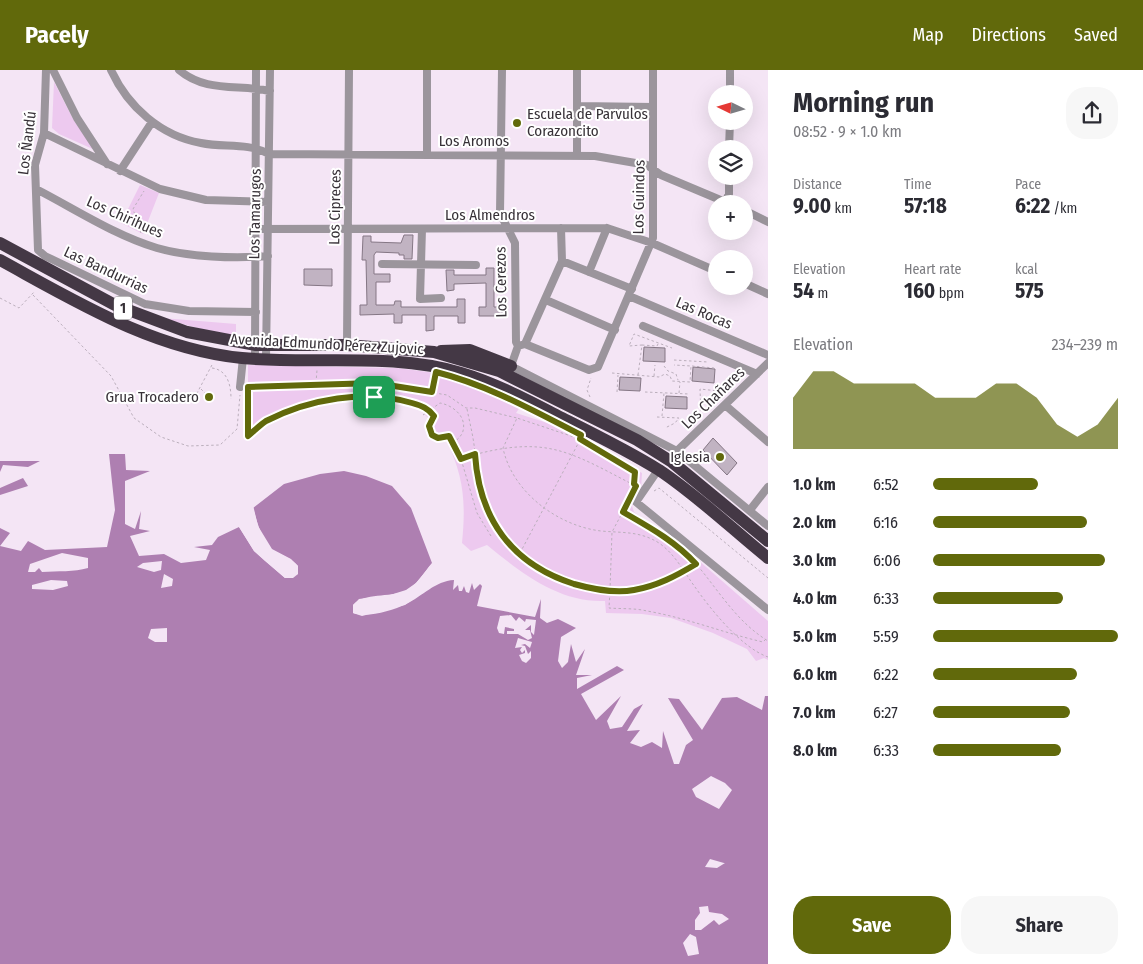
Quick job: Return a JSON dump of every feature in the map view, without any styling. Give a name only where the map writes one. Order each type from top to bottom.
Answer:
[{"type":"highway","name":"Avenida Edmundo Pérez Zujovic","points":[[0,243],[115,305],[187,332],[261,345],[346,345],[434,352],[499,371],[637,440],[684,470],[768,541]]},
{"type":"highway","name":"Avenida Edmundo Pérez Zujovic","points":[[0,260],[112,320],[183,348],[255,359],[398,362],[432,365],[462,373],[514,393],[614,444],[656,473],[693,495],[768,558]]},
{"type":"highway","points":[[434,352],[452,349],[470,350],[511,366]]},
{"type":"highway","points":[[656,473],[669,467],[694,484],[704,486]]},
{"type":"street","name":"Los Ñandú","points":[[38,250],[36,159],[44,133],[46,70]]},
{"type":"street","points":[[54,70],[77,118],[108,165]]},
{"type":"street","points":[[111,70],[133,104],[152,122],[178,136],[201,143],[256,147],[269,154]]},
{"type":"street","points":[[180,70],[187,77],[212,87],[256,88],[270,92]]},
{"type":"street","name":"Los Tamarugos","points":[[256,70],[255,257],[256,312],[261,345]]},
{"type":"street","name":"Los Tamarugos","points":[[240,387],[261,345],[268,256],[270,70]]},
{"type":"street","name":"Los Cipreces","points":[[346,345],[350,155],[349,70]]},
{"type":"street","points":[[427,70],[427,154]]},
{"type":"street","name":"Los Cerezos","points":[[502,70],[500,213],[515,243],[516,342],[522,345]]},
{"type":"street","points":[[577,70],[577,155]]},
{"type":"street","name":"Los Guindos","points":[[594,370],[598,367],[615,330],[652,243],[654,170],[653,70]]},
{"type":"street","points":[[730,70],[730,85]]},
{"type":"street","points":[[578,106],[654,107]]},
{"type":"street","points":[[120,171],[152,122]]},
{"type":"street","points":[[44,133],[146,184],[206,200],[268,202]]},
{"type":"street","name":"Los Aromos","points":[[269,154],[577,155],[626,160],[647,165],[654,170],[710,195]]},
{"type":"street","name":"Los Chirihues","points":[[36,189],[157,248],[255,257],[268,256]]},
{"type":"street","points":[[753,214],[768,222]]},
{"type":"street","name":"Los Almendros","points":[[255,229],[268,227],[348,229],[607,228],[652,243],[708,268]]},
{"type":"street","name":"Los Cerezos","points":[[511,366],[546,300],[562,261],[561,228]]},
{"type":"street","points":[[589,272],[607,228]]},
{"type":"street","points":[[422,229],[420,299],[441,298]]},
{"type":"street","name":"Las Bandurrias","points":[[38,250],[54,260],[145,304],[189,311],[256,312]]},
{"type":"street","points":[[562,261],[589,272],[630,293]]},
{"type":"street","points":[[382,264],[476,265]]},
{"type":"street","points":[[753,287],[768,294]]},
{"type":"street","name":"Las Rocas","points":[[630,293],[768,355]]},
{"type":"street","points":[[546,300],[615,330]]},
{"type":"street","points":[[643,326],[757,374]]},
{"type":"street","points":[[522,345],[594,370]]},
{"type":"street","name":"Los Chañares","points":[[677,451],[768,363]]},
{"type":"street","points":[[511,366],[677,451],[768,526]]},
{"type":"street","points":[[725,405],[768,442]]},
{"type":"street","points":[[656,473],[636,502],[768,610]]},
{"type":"street","points":[[750,510],[768,487]]},
{"type":"path","points":[[136,239],[142,231],[134,215],[133,208],[142,196],[146,184]]},
{"type":"path","points":[[0,298],[19,308],[33,295],[111,376],[134,418],[161,437],[188,446],[220,445],[237,430],[240,387]]},
{"type":"path","points":[[658,343],[657,346],[629,346],[634,334],[672,348]]},
{"type":"path","points":[[638,376],[642,345]]},
{"type":"path","points":[[188,398],[196,395],[214,360]]},
{"type":"path","points":[[674,360],[711,363]]},
{"type":"path","points":[[704,367],[705,362]]},
{"type":"path","points":[[654,377],[655,365]]},
{"type":"path","points":[[674,365],[714,368]]},
{"type":"path","points":[[664,366],[677,375],[679,381],[678,394]]},
{"type":"path","points":[[612,373],[660,378],[665,374],[670,376],[672,381],[690,382],[691,366]]},
{"type":"path","points":[[316,384],[317,367],[321,367]]},
{"type":"path","points":[[211,368],[219,369],[224,374],[231,386],[231,400]]},
{"type":"path","points":[[593,398],[588,396],[587,390],[594,370]]},
{"type":"path","points":[[432,392],[436,372]]},
{"type":"path","points":[[617,392],[618,374]]},
{"type":"path","points":[[491,536],[477,513],[461,459],[449,436],[438,438],[432,435],[429,426],[434,416],[428,409],[396,398],[340,399],[311,404],[292,410],[264,422],[248,436],[248,387],[375,383],[447,395],[466,408],[475,408],[517,418],[580,439],[635,472],[634,484],[636,486],[633,492]]},
{"type":"path","points":[[200,388],[209,397]]},
{"type":"path","points":[[701,428],[700,389],[737,394]]},
{"type":"path","points":[[645,392],[689,394]]},
{"type":"path","points":[[662,417],[664,393]]},
{"type":"path","points":[[423,414],[440,403],[449,404],[457,412],[463,420],[463,431],[458,440],[449,446]]},
{"type":"path","points":[[466,408],[475,454],[476,477],[483,501],[499,532],[519,554],[541,570],[564,581],[584,587],[632,590],[651,586],[696,564]]},
{"type":"path","points":[[657,417],[679,418],[675,423],[665,428]]},
{"type":"path","points":[[517,418],[503,448],[515,478],[532,498],[544,508],[577,525],[612,532],[635,533],[658,542],[670,552],[717,615],[757,654],[768,657]]},
{"type":"path","points":[[519,554],[581,435]]},
{"type":"path","points":[[456,460],[503,448],[547,448],[572,455],[634,484]]},
{"type":"path","points":[[646,489],[652,492],[659,488],[768,578]]},
{"type":"path","points":[[630,499],[612,532],[609,608],[645,610],[673,616],[763,642],[767,640]]},
{"type":"path","points":[[623,512],[662,534]]},
{"type":"path","points":[[690,557],[726,605],[755,633],[767,640]]},
{"type":"shaded area","points":[[54,82],[73,119],[95,150],[59,134],[52,128]]},
{"type":"shaded area","points":[[140,185],[159,193],[143,234],[121,223]]},
{"type":"shaded area","points":[[162,318],[236,324],[236,336],[197,328]]},
{"type":"shaded area","points":[[248,365],[397,368],[460,378],[520,407],[516,413],[557,426],[642,473],[641,489],[632,506],[634,512],[682,546],[768,621],[768,660],[764,658],[756,661],[747,649],[713,633],[671,618],[642,614],[606,613],[605,601],[588,600],[556,592],[527,576],[487,545],[471,551],[462,543],[464,515],[462,490],[457,466],[446,440],[434,439],[429,434],[427,427],[428,418],[415,404],[396,398],[374,397],[340,399],[311,404],[264,422],[248,436]]},
{"type":"shaded area","points":[[109,454],[125,454],[126,470],[150,471],[125,481],[125,524],[135,529],[141,511],[139,529],[150,531],[130,536],[139,556],[164,554],[181,563],[206,560],[210,550],[194,547],[212,545],[218,537],[239,527],[254,551],[285,578],[298,574],[298,566],[290,559],[274,551],[266,543],[253,508],[284,484],[320,474],[344,471],[366,476],[392,486],[411,508],[432,563],[409,589],[399,593],[364,598],[353,605],[353,613],[365,615],[394,609],[412,601],[441,583],[454,580],[453,590],[458,585],[459,591],[462,591],[464,586],[466,592],[469,593],[472,583],[474,590],[480,584],[482,586],[477,606],[535,617],[541,599],[540,618],[547,623],[558,619],[576,628],[561,637],[558,661],[562,668],[568,662],[571,644],[576,662],[585,649],[576,675],[592,675],[577,678],[577,689],[617,666],[624,670],[581,694],[596,720],[621,696],[607,721],[610,729],[622,727],[634,709],[643,704],[627,731],[640,730],[630,743],[641,747],[652,742],[662,748],[663,731],[674,764],[679,764],[686,745],[693,740],[668,698],[679,699],[702,730],[722,698],[737,697],[762,710],[765,696],[768,696],[768,964],[0,964],[0,546],[21,551],[28,541],[45,550],[107,547],[115,510]],"holes":[[[62,553],[88,558],[88,568],[72,571],[42,572],[39,568],[35,572],[28,572],[30,564]],[[162,561],[161,570],[154,572],[137,567],[143,563]],[[164,574],[173,579],[172,586],[161,588]],[[51,580],[67,581],[68,586],[53,590],[32,589],[32,585]],[[511,615],[516,621],[519,617],[525,622],[526,619],[536,620],[534,635],[531,632],[531,625],[525,630],[530,630],[532,638],[528,640],[518,634],[507,634],[507,631],[514,631],[514,629],[505,627],[504,634],[499,633],[497,628],[500,616]],[[167,628],[167,642],[155,642],[148,638],[151,629]],[[518,638],[532,642],[530,648],[525,644],[521,645],[525,646],[528,654],[531,651],[531,658],[526,663],[522,661],[519,655],[525,653],[525,650],[522,653],[520,650],[522,647],[515,648]],[[711,776],[725,783],[732,790],[719,809],[696,797],[692,789]],[[710,859],[725,863],[717,868],[705,867]],[[708,906],[709,912],[722,914],[729,919],[719,925],[714,920],[701,930],[695,930],[695,920],[700,913],[699,907]],[[690,934],[696,937],[699,954],[688,956],[683,943]]]},
{"type":"shaded area","points":[[0,461],[40,461],[28,467],[3,465],[0,472]]},
{"type":"shaded area","points":[[23,478],[28,486],[0,495],[0,488]]},
{"type":"shaded area","points":[[0,528],[10,533],[0,546]]},
{"type":"pier","points":[[253,505],[258,526],[272,549],[291,559],[298,566],[298,574],[293,578],[285,578],[254,551],[239,527],[239,525],[249,535],[256,549],[286,576],[295,573],[296,567],[290,561],[270,551],[256,527],[251,508]]},
{"type":"pier","points":[[434,561],[418,585],[408,593],[391,598],[360,601],[355,606],[355,611],[362,614],[404,602],[445,578],[405,605],[362,616],[353,613],[353,605],[359,599],[390,595],[406,590],[416,583]]},
{"type":"building","points":[[404,235],[413,235],[412,259],[404,259],[404,255],[399,255],[399,253],[376,252],[374,255],[374,274],[390,274],[390,282],[376,282],[376,305],[394,305],[395,301],[401,301],[401,307],[457,307],[457,299],[465,299],[465,323],[458,323],[458,316],[434,316],[434,330],[426,331],[426,315],[402,315],[402,323],[394,323],[394,314],[360,315],[360,305],[367,305],[366,260],[362,260],[363,236],[371,236],[371,242],[401,243]]},
{"type":"building","points":[[486,268],[494,268],[494,307],[502,307],[502,316],[479,316],[479,307],[486,307],[486,283],[454,284],[454,290],[447,291],[446,270],[454,270],[454,275],[486,275]]},
{"type":"building","points":[[304,269],[332,269],[332,286],[304,285]]},
{"type":"building","points":[[644,347],[665,348],[665,362],[643,361]]},
{"type":"building","points":[[693,367],[715,369],[714,383],[692,381]]},
{"type":"building","points":[[620,377],[641,378],[640,391],[619,390]]},
{"type":"building","points":[[666,396],[687,397],[687,409],[665,408]]},
{"type":"building","name":"Iglesia","points":[[713,438],[737,463],[727,475],[703,450]]},
{"type":"place","name":"Escuela de Parvulos Corazoncito","points":[[517,123]]},
{"type":"place","name":"Grua Trocadero","points":[[209,397]]},
{"type":"place","name":"Iglesia","points":[[720,457]]},
{"type":"route","points":[[436,372],[460,378],[511,399],[581,435],[580,439],[635,472],[634,484],[636,486],[623,512],[662,534],[684,551],[696,564],[665,581],[651,586],[622,591],[584,587],[564,581],[541,570],[526,560],[508,543],[489,515],[476,477],[475,454],[461,459],[449,436],[438,438],[432,435],[429,426],[434,416],[428,409],[396,398],[374,397],[340,399],[311,404],[264,422],[248,436],[248,387],[375,383],[432,392],[436,372]]}]
